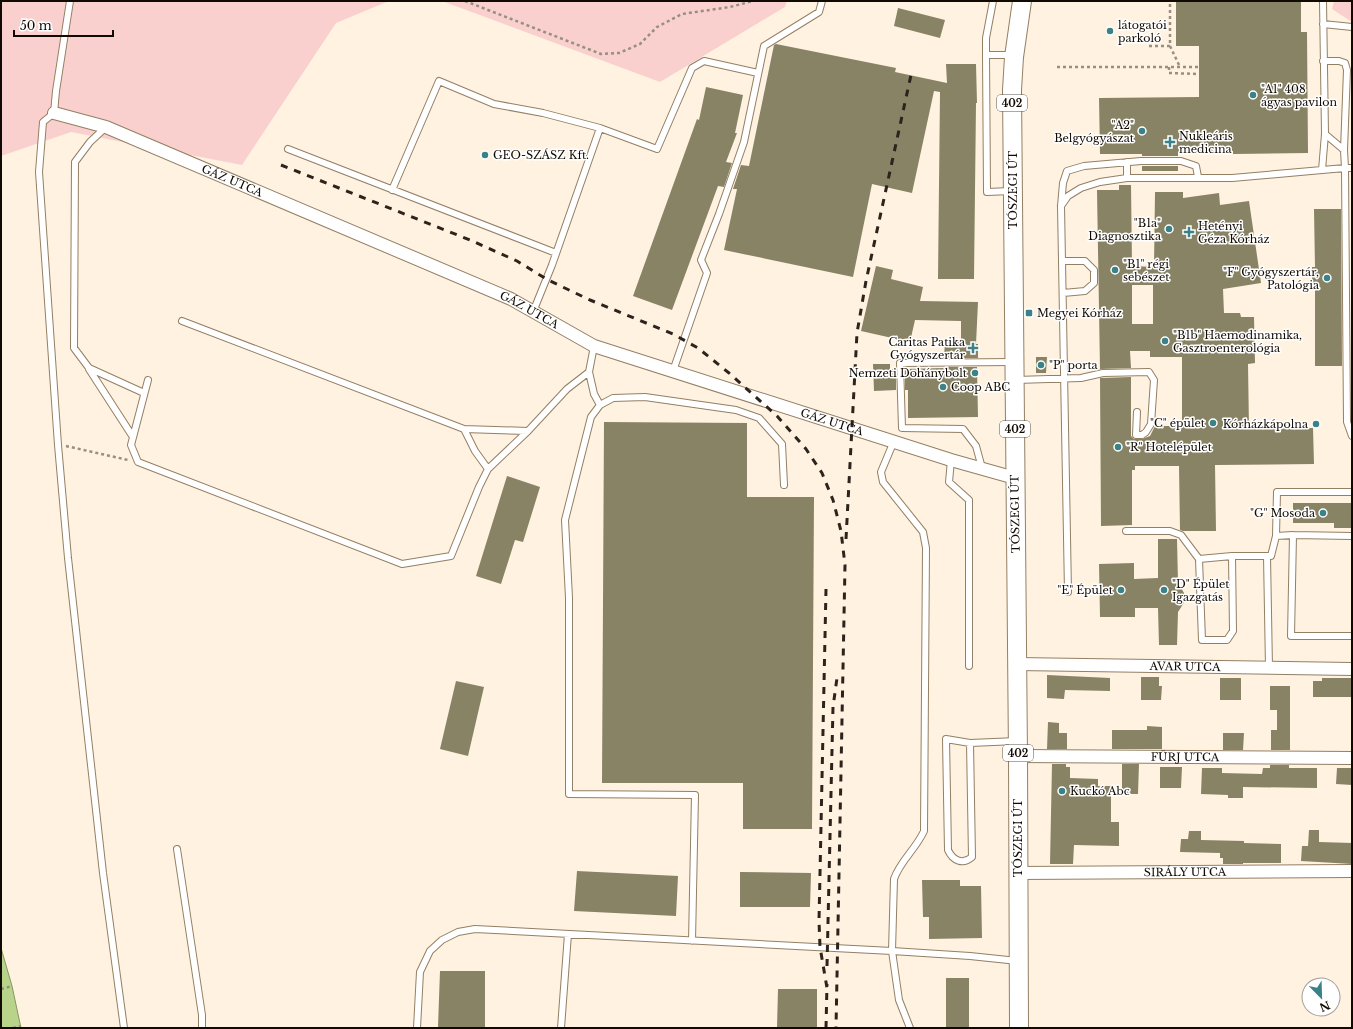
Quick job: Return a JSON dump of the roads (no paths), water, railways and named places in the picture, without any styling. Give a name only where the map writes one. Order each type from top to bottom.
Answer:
[{"type":"main road","name":"TÓSZEGI ÚT","points":[[1019,1028],[1012,90],[1014,56],[1022,1]]},
{"type":"street","name":"GÁZ UTCA","points":[[54,112],[106,127],[511,299],[594,346],[894,440],[951,460],[1015,478]]},
{"type":"street","name":"AVAR UTCA","points":[[1017,664],[1352,669]]},
{"type":"street","name":"FÜRJ UTCA","points":[[1018,749],[1352,758]]},
{"type":"street","name":"SIRÁLY UTCA","points":[[1018,873],[1352,871]]},
{"type":"lane","points":[[70,1],[54,112],[43,122],[40,172],[58,445],[69,566],[102,866],[124,1028]]},
{"type":"lane","points":[[673,371],[707,273],[701,260],[744,142],[764,46],[819,12],[822,1]]},
{"type":"lane","points":[[993,1],[986,38],[987,192],[1013,191]]},
{"type":"lane","points":[[1322,1],[1325,134],[1322,170]]},
{"type":"lane","points":[[1323,24],[1352,27]]},
{"type":"lane","points":[[986,55],[1014,56]]},
{"type":"lane","points":[[392,190],[439,81],[494,104],[600,128],[657,148],[692,68],[704,61],[758,73]]},
{"type":"lane","points":[[1324,61],[1345,63],[1347,70],[1344,150],[1347,422],[1352,436]]},
{"type":"lane","points":[[106,127],[90,142],[75,162],[74,348],[89,368],[133,437]]},
{"type":"lane","points":[[533,312],[556,253],[600,128]]},
{"type":"lane","points":[[1325,134],[1344,150]]},
{"type":"lane","points":[[288,149],[556,253]]},
{"type":"lane","points":[[1068,592],[1061,206],[1063,183],[1067,171],[1084,166],[1141,161],[1181,161],[1196,166],[1198,177]]},
{"type":"lane","points":[[1127,162],[1127,178]]},
{"type":"lane","points":[[1061,206],[1068,196],[1081,188],[1100,182],[1127,178],[1232,178],[1352,168]]},
{"type":"lane","points":[[1062,260],[1085,261],[1094,270],[1094,283],[1085,291],[1063,293]]},
{"type":"lane","points":[[182,321],[464,429],[528,431]]},
{"type":"lane","points":[[594,346],[589,372],[594,394],[600,405]]},
{"type":"lane","points":[[982,468],[976,446],[963,429],[902,428],[900,363],[1014,362]]},
{"type":"lane","points":[[89,368],[144,393]]},
{"type":"lane","points":[[148,380],[130,445],[138,462],[402,564],[451,556],[488,469],[528,431],[567,390],[589,372]]},
{"type":"lane","points":[[1015,380],[1065,379],[1081,378],[1104,373],[1149,372],[1154,380],[1151,424],[1142,435],[1136,435],[1137,412]]},
{"type":"lane","points":[[692,941],[695,795],[569,794],[569,598],[565,520],[591,417],[600,405],[613,398],[645,397],[736,410],[759,418],[782,444],[784,484]]},
{"type":"lane","points":[[464,429],[475,451],[488,469]]},
{"type":"lane","points":[[894,440],[881,472],[883,482],[923,532],[926,548],[924,831],[919,842],[896,871],[894,879],[892,951],[899,1000],[910,1028]]},
{"type":"lane","points":[[951,460],[950,482],[969,500],[969,666]]},
{"type":"lane","points":[[1198,558],[1271,556],[1276,536],[1277,492],[1352,492]]},
{"type":"lane","points":[[1126,531],[1170,531],[1181,535],[1198,558],[1202,640],[1227,640],[1234,631],[1232,556]]},
{"type":"lane","points":[[1293,535],[1291,636],[1352,636]]},
{"type":"lane","points":[[1276,536],[1352,536]]},
{"type":"lane","points":[[1267,556],[1269,668]]},
{"type":"lane","points":[[970,742],[972,858],[964,862],[954,859],[948,850],[946,739],[970,742],[1018,749]]},
{"type":"lane","points":[[177,849],[190,929],[202,1016],[202,1028]]},
{"type":"lane","points":[[417,1028],[420,972],[430,951],[442,940],[458,932],[476,929],[892,951],[970,956],[1019,962]]},
{"type":"lane","points":[[561,1028],[568,934]]},
{"type":"railway","points":[[846,539],[857,333],[866,281],[911,75]]},
{"type":"railway","points":[[281,165],[470,240],[517,261],[548,280],[590,300],[673,334],[698,348],[729,373],[777,416],[806,449],[822,473],[833,500],[841,531],[845,565],[836,1028]]},
{"type":"railway","points":[[826,589],[819,921],[820,947],[827,988]]},
{"type":"railway","points":[[827,966],[833,707],[837,678]]},
{"type":"railway","points":[[826,1028],[827,984]]},
{"type":"place","name":"látogatói parkoló","points":[[1110,31]]},
{"type":"place","name":"\"A1\" 408 ágyas pavilon","points":[[1253,95]]},
{"type":"place","name":"\"A2\" Belgyógyászat","points":[[1142,131]]},
{"type":"place","name":"Nukleáris medicina","points":[[1170,142]]},
{"type":"place","name":"GEO-SZÁSZ Kft.","points":[[485,155]]},
{"type":"place","name":"\"B1a\" Diagnosztika","points":[[1169,229]]},
{"type":"place","name":"Hetényi Géza Kórház","points":[[1189,232]]},
{"type":"place","name":"\"B1\" régi sebészet","points":[[1115,270]]},
{"type":"place","name":"\"F\" Gyógyszertár, Patológia","points":[[1327,278]]},
{"type":"place","name":"Megyei Kórház","points":[[1029,313]]},
{"type":"place","name":"\"B1b\" Haemodinamika, Gasztroenterológia","points":[[1165,341]]},
{"type":"place","name":"Caritas Patika Gyógyszertár","points":[[973,348]]},
{"type":"place","name":"\"P\" porta","points":[[1041,365]]},
{"type":"place","name":"Nemzeti Dohánybolt","points":[[975,373]]},
{"type":"place","name":"Coop ABC","points":[[943,387]]},
{"type":"place","name":"\"C\" épület","points":[[1213,423]]},
{"type":"place","name":"Kórházkápolna","points":[[1316,424]]},
{"type":"place","name":"\"R\" Hotelépület","points":[[1118,447]]},
{"type":"place","name":"\"G\" Mosoda","points":[[1323,513]]},
{"type":"place","name":"\"E\" Épület","points":[[1121,590]]},
{"type":"place","name":"\"D\" Épület Igazgatás","points":[[1164,590]]},
{"type":"place","name":"Kuckó Abc","points":[[1062,791]]}]
